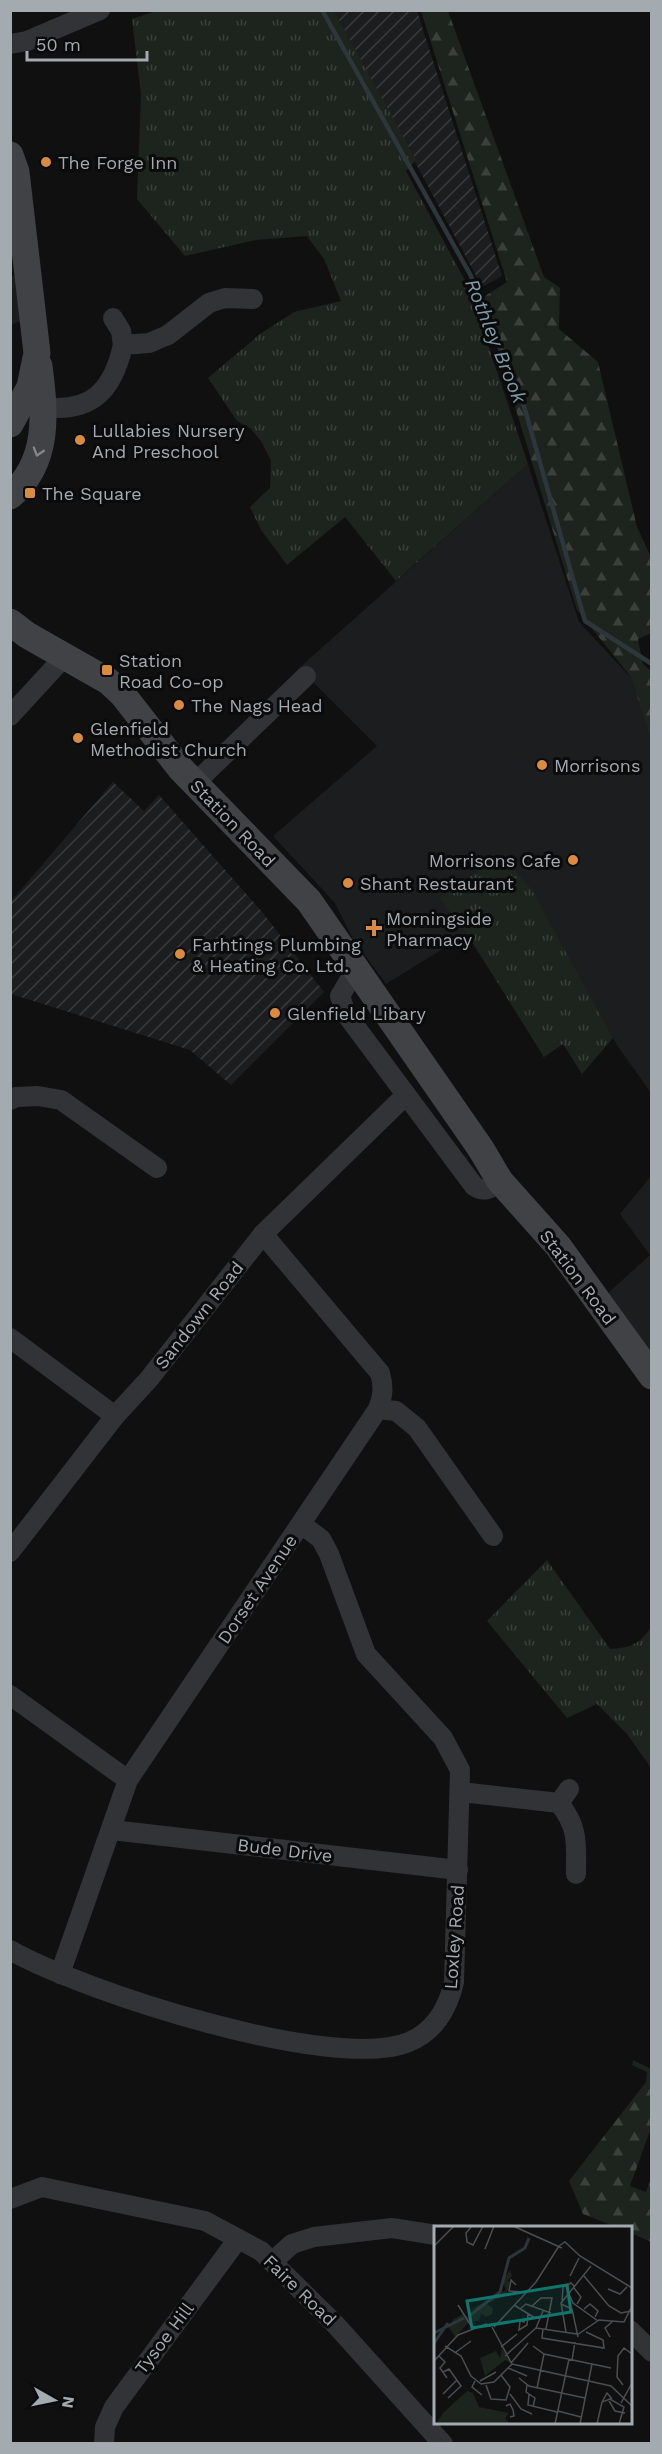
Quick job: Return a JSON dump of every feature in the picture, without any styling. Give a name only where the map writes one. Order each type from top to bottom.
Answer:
[{"type":"street","points":[[10,54],[19,42],[100,10]]},
{"type":"street","points":[[10,155],[16,172],[44,407],[43,433],[35,465],[10,496]]},
{"type":"street","points":[[123,345],[149,343],[168,335],[209,303],[225,298],[253,299]]},
{"type":"street","points":[[10,429],[35,407],[66,410],[79,406],[100,394],[114,374],[123,345],[121,331],[113,318]]},
{"type":"street","points":[[10,424],[30,387],[37,353]]},
{"type":"street","name":"Station Road","points":[[10,622],[27,635],[66,655],[108,681],[123,694],[195,783],[309,902],[481,1149],[500,1182],[558,1246],[651,1376]]},
{"type":"street","points":[[10,716],[66,655]]},
{"type":"street","points":[[195,783],[306,676]]},
{"type":"street","points":[[359,973],[344,987],[341,1003],[474,1186],[480,1190],[487,1190],[500,1182]]},
{"type":"street","name":"Sandown Road","points":[[10,1552],[115,1416],[150,1379],[263,1234],[406,1095]]},
{"type":"street","points":[[10,1100],[16,1097],[38,1096],[61,1100],[157,1168]]},
{"type":"street","name":"Dorset Avenue","points":[[60,1974],[128,1780],[378,1409],[384,1390],[380,1373],[263,1234]]},
{"type":"street","points":[[10,1338],[115,1416]]},
{"type":"street","points":[[378,1409],[396,1411],[417,1428],[493,1536]]},
{"type":"street","name":"Loxley Road","points":[[10,1950],[60,1974],[114,1995],[246,2032],[307,2044],[382,2048],[396,2046],[417,2038],[428,2030],[444,2011],[454,1982],[460,1770],[443,1738],[366,1654],[321,1539],[301,1524]]},
{"type":"street","points":[[10,1695],[128,1780]]},
{"type":"street","points":[[461,1792],[564,1796],[567,1814],[576,1834],[576,1874]]},
{"type":"street","name":"Bude Drive","points":[[112,1830],[458,1870]]},
{"type":"street","name":"Faire Road","points":[[10,2199],[42,2187],[205,2221],[261,2251],[334,2323],[443,2444]]},
{"type":"street","points":[[272,2262],[292,2244],[314,2237],[392,2228],[434,2235]]},
{"type":"street","name":"Tysoe Hill","points":[[104,2444],[105,2427],[114,2407],[238,2239]]},
{"type":"street","points":[[632,2332],[651,2352]]},
{"type":"shaded area","points":[[334,11],[417,11],[502,276],[482,287]]},
{"type":"shaded area","points":[[17,275],[23,320],[11,325],[11,277]]},
{"type":"shaded area","points":[[528,464],[579,622],[651,699],[651,1093],[617,1045],[579,979],[440,898],[467,934],[386,984],[353,939],[335,903],[273,836],[377,746],[299,668]]},
{"type":"shaded area","points":[[113,782],[144,811],[159,795],[263,913],[324,992],[231,1085],[190,1050],[11,994],[12,900]]},
{"type":"shaded area","points":[[651,1176],[651,1362],[606,1295],[650,1255],[620,1214]]},
{"type":"green space","points":[[159,10],[334,11],[416,160],[406,171],[469,288],[528,464],[396,581],[345,517],[287,565],[261,530],[250,507],[270,488],[271,461],[261,441],[251,429],[237,421],[208,378],[260,334],[294,312],[341,301],[324,259],[307,236],[256,240],[185,256],[137,199],[141,95],[132,19]]},
{"type":"green space","points":[[421,11],[448,11],[544,277],[560,288],[559,329],[598,362],[637,527],[651,557],[651,633],[638,639],[643,664],[651,671],[651,740],[631,677],[577,610],[482,298],[507,282]]},
{"type":"green space","points":[[494,860],[515,871],[532,890],[613,1038],[582,1074],[563,1044],[544,1057],[467,934],[439,898]]},
{"type":"green space","points":[[547,1560],[610,1649],[634,1644],[651,1627],[651,1768],[627,1734],[597,1704],[567,1718],[487,1621]]},
{"type":"green space","points":[[633,2060],[651,2069],[651,2128],[630,2186],[646,2192],[651,2179],[651,2242],[632,2233],[632,2226],[613,2226],[583,2214],[569,2181],[646,2082],[647,2072],[632,2065]]},
{"type":"waterway","name":"Rothley Brook","points":[[322,10],[471,276],[524,406],[585,621],[652,664]]},
{"type":"place","name":"The Forge Inn","points":[[46,162]]},
{"type":"place","name":"Lullabies Nursery And Preschool","points":[[80,440]]},
{"type":"place","name":"The Square","points":[[30,493]]},
{"type":"place","name":"Station Road Co-op","points":[[107,670]]},
{"type":"place","name":"The Nags Head","points":[[179,705]]},
{"type":"place","name":"Glenfield Methodist Church","points":[[78,738]]},
{"type":"place","name":"Morrisons","points":[[542,765]]},
{"type":"place","name":"Morrisons Cafe","points":[[573,860]]},
{"type":"place","name":"Shant Restaurant","points":[[348,883]]},
{"type":"place","name":"Morningside Pharmacy","points":[[374,928]]},
{"type":"place","name":"Farhtings Plumbing & Heating Co. Ltd.","points":[[180,954]]},
{"type":"place","name":"Glenfield Libary","points":[[275,1013]]}]
